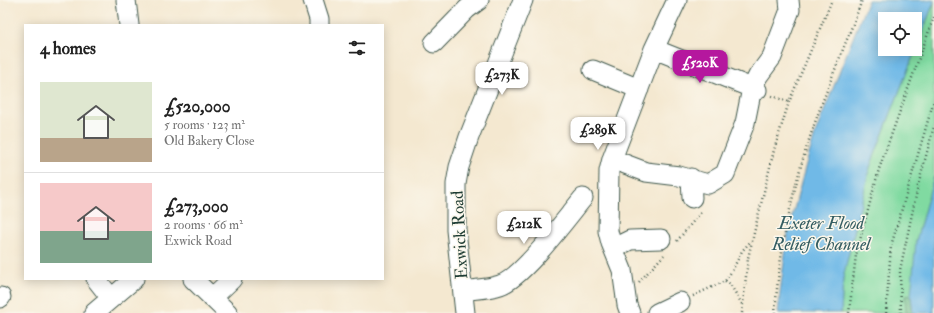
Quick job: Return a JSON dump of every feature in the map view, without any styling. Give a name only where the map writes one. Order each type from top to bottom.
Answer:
[{"type":"street","points":[[126,0],[129,24]]},
{"type":"street","points":[[313,0],[319,19],[319,24]]},
{"type":"street","points":[[434,43],[467,9],[479,0]]},
{"type":"street","name":"Exwick Road","points":[[465,313],[456,230],[456,184],[458,173],[469,137],[523,0]]},
{"type":"street","points":[[630,313],[627,305],[622,270],[608,231],[609,171],[612,159],[654,49],[677,0]]},
{"type":"street","points":[[612,159],[646,172],[691,178],[708,184],[725,174],[745,123],[758,76],[772,57],[790,10],[789,0]]},
{"type":"street","points":[[654,49],[754,89]]},
{"type":"street","points":[[593,70],[639,89]]},
{"type":"street","points":[[691,178],[692,198]]},
{"type":"street","points":[[463,291],[500,285],[511,280],[530,261],[583,198]]},
{"type":"street","points":[[614,248],[630,240],[661,239]]},
{"type":"street","points":[[97,280],[111,298]]},
{"type":"street","points":[[94,313],[133,280]]},
{"type":"street","points":[[194,280],[228,313]]},
{"type":"street","points":[[212,298],[231,280]]},
{"type":"street","points":[[657,313],[680,302]]},
{"type":"path","points":[[742,313],[748,258],[780,129],[789,102],[832,0]]},
{"type":"path","points":[[775,313],[776,292],[784,237],[792,202],[812,132],[862,0]]},
{"type":"path","points":[[849,313],[856,255],[879,169],[934,17]]},
{"type":"path","points":[[886,313],[891,246],[934,100]]},
{"type":"path","points":[[901,313],[900,270],[918,186],[934,126]]},
{"type":"path","points":[[680,302],[725,281],[742,251],[752,240]]},
{"type":"path","points":[[725,281],[730,284],[742,305]]},
{"type":"green space","points":[[934,2],[934,176],[916,241],[913,313],[841,313],[843,278],[870,167],[913,56],[922,56],[922,33]]},
{"type":"green space","points":[[911,295],[913,313],[906,313],[905,296]]},
{"type":"water","name":"Exeter Flood Relief Channel","points":[[868,0],[934,0],[922,33],[922,12],[878,12],[878,56],[913,56],[870,167],[843,278],[841,313],[778,313],[788,232],[816,131]]},
{"type":"water","points":[[934,176],[934,313],[913,313],[911,295],[916,241]]}]
